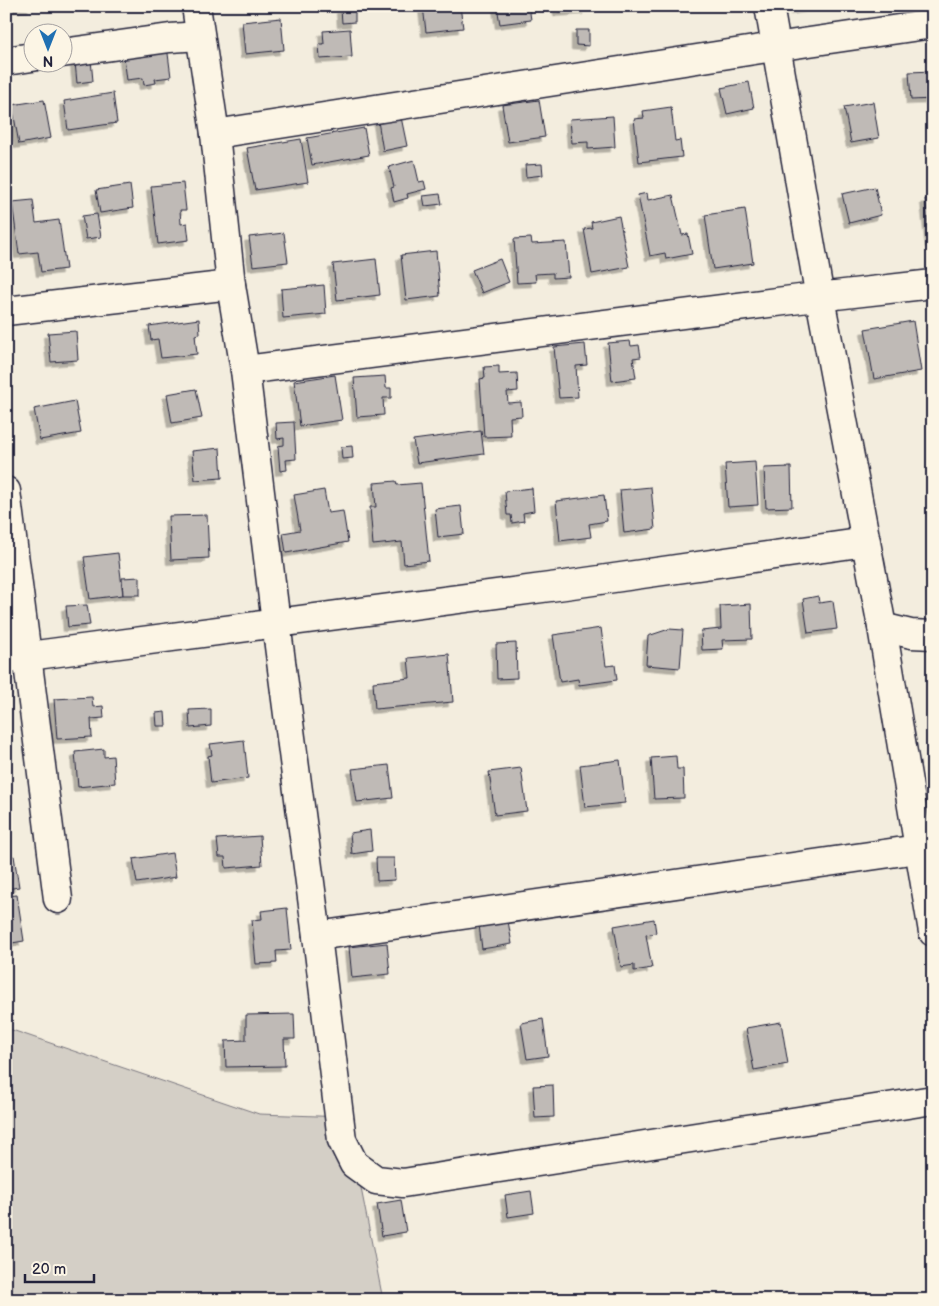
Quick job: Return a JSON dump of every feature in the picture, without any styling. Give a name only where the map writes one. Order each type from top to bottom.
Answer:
[{"type":"street","points":[[196,6],[215,134],[231,285],[245,370],[342,1140],[354,1164],[376,1180],[402,1183],[933,1100]]},
{"type":"street","points":[[769,6],[820,298],[882,627],[933,932]]},
{"type":"street","points":[[215,134],[933,24]]},
{"type":"street","points":[[72,52],[170,38],[200,36]]},
{"type":"street","points":[[6,61],[22,59]]},
{"type":"street","points":[[245,370],[800,299],[933,284]]},
{"type":"street","points":[[6,311],[231,285]]},
{"type":"street","points":[[6,491],[17,657],[58,899]]},
{"type":"street","points":[[17,657],[866,542]]},
{"type":"street","points":[[882,627],[911,634],[933,636]]},
{"type":"street","points":[[317,936],[918,849]]},
{"type":"shaded area","points":[[6,1028],[259,1114],[347,1117],[383,1300],[6,1300]]},
{"type":"building","points":[[6,6],[32,6],[33,7],[6,9]]},
{"type":"building","points":[[423,6],[460,6],[463,28],[426,32]]},
{"type":"building","points":[[497,6],[529,6],[531,20],[500,24]]},
{"type":"building","points":[[558,6],[587,6],[587,10],[558,12]]},
{"type":"building","points":[[794,6],[820,6],[795,10]]},
{"type":"building","points":[[355,8],[355,22],[342,23],[341,9]]},
{"type":"building","points":[[281,18],[284,50],[245,54],[242,22]]},
{"type":"building","points":[[350,29],[352,57],[320,59],[319,44],[324,44],[323,31]]},
{"type":"building","points":[[576,30],[589,30],[589,46],[576,45]]},
{"type":"building","points":[[167,46],[171,77],[155,79],[156,83],[144,85],[143,78],[127,80],[124,57]]},
{"type":"building","points":[[91,60],[93,81],[77,83],[75,62]]},
{"type":"building","points":[[933,71],[933,99],[911,100],[909,72]]},
{"type":"building","points":[[749,82],[754,108],[727,114],[721,88]]},
{"type":"building","points":[[113,93],[117,123],[68,130],[64,101]]},
{"type":"building","points":[[44,100],[51,138],[19,144],[12,105]]},
{"type":"building","points":[[539,100],[545,137],[508,142],[502,105]]},
{"type":"building","points":[[873,102],[879,138],[851,143],[844,107]]},
{"type":"building","points":[[671,107],[675,141],[680,140],[682,157],[639,162],[634,119],[644,118],[643,111]]},
{"type":"building","points":[[613,116],[615,147],[588,149],[588,142],[572,143],[570,119]]},
{"type":"building","points":[[401,117],[407,146],[383,151],[378,121]]},
{"type":"building","points":[[364,128],[369,155],[312,165],[307,138]]},
{"type":"building","points":[[301,139],[308,182],[255,190],[247,148]]},
{"type":"building","points":[[414,160],[419,182],[424,181],[426,189],[407,194],[408,198],[394,202],[391,188],[394,187],[389,167]]},
{"type":"building","points":[[542,164],[543,175],[526,177],[525,165]]},
{"type":"building","points":[[183,183],[186,210],[180,210],[181,224],[187,223],[189,240],[158,244],[151,186]]},
{"type":"building","points":[[130,185],[133,208],[100,213],[96,190]]},
{"type":"building","points":[[875,187],[881,215],[849,223],[842,194]]},
{"type":"building","points":[[647,193],[648,200],[673,195],[682,235],[688,234],[692,254],[666,259],[665,253],[650,256],[638,195]]},
{"type":"building","points":[[440,194],[442,204],[425,206],[423,196]]},
{"type":"building","points":[[933,198],[933,243],[930,243],[925,199]]},
{"type":"building","points":[[33,200],[36,223],[59,220],[66,269],[41,272],[38,252],[19,254],[12,202]]},
{"type":"building","points":[[745,209],[753,263],[713,269],[705,215]]},
{"type":"building","points":[[97,214],[101,237],[86,239],[82,216]]},
{"type":"building","points":[[619,216],[629,267],[592,274],[584,229],[592,228],[591,222]]},
{"type":"building","points":[[284,233],[288,262],[253,266],[249,237]]},
{"type":"building","points":[[531,238],[532,244],[566,242],[569,277],[553,278],[553,273],[535,274],[536,282],[517,283],[514,239]]},
{"type":"building","points":[[436,251],[440,296],[406,300],[401,255]]},
{"type":"building","points":[[376,259],[380,295],[337,300],[333,264]]},
{"type":"building","points":[[500,259],[509,282],[482,293],[472,270]]},
{"type":"building","points":[[324,285],[326,314],[283,318],[281,289]]},
{"type":"building","points":[[199,319],[200,334],[195,335],[197,354],[161,358],[158,339],[151,340],[149,326]]},
{"type":"building","points":[[913,321],[921,371],[874,379],[865,329]]},
{"type":"building","points":[[76,331],[78,360],[51,362],[48,333]]},
{"type":"building","points":[[630,341],[631,346],[639,345],[641,357],[633,358],[636,378],[612,381],[608,343]]},
{"type":"building","points":[[585,344],[587,365],[576,366],[578,397],[559,398],[554,347]]},
{"type":"building","points":[[499,366],[499,374],[517,373],[518,391],[507,392],[508,403],[521,402],[522,416],[510,417],[511,436],[484,437],[480,379],[485,378],[484,367]]},
{"type":"building","points":[[335,375],[342,420],[300,426],[294,381]]},
{"type":"building","points":[[385,376],[386,388],[391,388],[391,398],[383,398],[384,415],[357,417],[354,378]]},
{"type":"building","points":[[196,389],[202,418],[172,423],[167,394]]},
{"type":"building","points":[[75,401],[81,433],[40,440],[34,409]]},
{"type":"building","points":[[294,422],[296,459],[286,460],[287,470],[280,471],[278,446],[284,445],[284,438],[277,439],[276,423]]},
{"type":"building","points":[[481,431],[484,454],[417,463],[413,440]]},
{"type":"building","points":[[352,446],[353,458],[342,459],[341,447]]},
{"type":"building","points":[[220,448],[222,478],[195,480],[192,451]]},
{"type":"building","points":[[755,462],[758,505],[728,507],[725,464]]},
{"type":"building","points":[[791,467],[792,507],[766,508],[764,468]]},
{"type":"building","points":[[396,481],[397,485],[421,483],[429,561],[404,564],[402,542],[373,545],[370,507],[376,507],[374,483]]},
{"type":"building","points":[[651,487],[655,529],[624,533],[620,490]]},
{"type":"building","points":[[532,488],[534,511],[523,513],[524,521],[512,523],[511,515],[507,515],[505,491]]},
{"type":"building","points":[[324,490],[328,513],[343,511],[348,542],[286,553],[283,533],[300,530],[294,495]]},
{"type":"building","points":[[604,495],[607,521],[589,524],[591,537],[560,541],[556,501]]},
{"type":"building","points":[[461,506],[464,534],[438,537],[435,509]]},
{"type":"building","points":[[207,515],[209,558],[171,560],[169,516]]},
{"type":"building","points":[[118,553],[123,595],[90,599],[84,557]]},
{"type":"building","points":[[140,577],[140,595],[123,595],[122,578]]},
{"type":"building","points":[[818,596],[819,603],[833,601],[837,629],[808,633],[803,599]]},
{"type":"building","points":[[751,604],[752,639],[722,640],[723,649],[702,650],[701,631],[721,629],[720,606]]},
{"type":"building","points":[[87,605],[90,625],[68,627],[66,606]]},
{"type":"building","points":[[601,628],[606,666],[615,665],[617,680],[579,685],[578,679],[560,682],[553,635]]},
{"type":"building","points":[[669,629],[683,630],[680,668],[646,665],[648,636]]},
{"type":"building","points":[[516,643],[517,678],[497,679],[496,644]]},
{"type":"building","points":[[449,654],[453,702],[375,709],[373,682],[410,678],[408,658]]},
{"type":"building","points":[[92,697],[93,707],[103,706],[104,718],[91,719],[92,737],[57,739],[54,699]]},
{"type":"building","points":[[211,709],[211,726],[190,728],[189,710]]},
{"type":"building","points":[[165,712],[166,726],[157,726],[156,713]]},
{"type":"building","points":[[244,740],[248,778],[211,783],[208,756],[212,755],[210,744]]},
{"type":"building","points":[[104,749],[104,757],[113,756],[115,783],[78,787],[75,752]]},
{"type":"building","points":[[676,756],[677,769],[683,769],[684,798],[654,799],[651,758]]},
{"type":"building","points":[[620,760],[625,803],[585,807],[580,765]]},
{"type":"building","points":[[389,765],[393,798],[357,802],[352,769]]},
{"type":"building","points":[[521,768],[527,811],[495,815],[489,772]]},
{"type":"building","points":[[370,830],[372,851],[352,854],[350,833]]},
{"type":"building","points":[[260,836],[262,865],[226,868],[225,857],[219,857],[217,839]]},
{"type":"building","points":[[172,853],[176,877],[137,883],[133,859]]},
{"type":"building","points":[[14,856],[19,887],[6,889],[6,857]]},
{"type":"building","points":[[376,858],[394,858],[395,880],[377,881]]},
{"type":"building","points":[[17,895],[24,941],[6,944],[6,896]]},
{"type":"building","points":[[287,908],[291,950],[276,951],[277,963],[256,964],[252,920],[262,919],[261,911]]},
{"type":"building","points":[[654,919],[656,933],[646,935],[652,968],[634,971],[634,965],[621,967],[614,926]]},
{"type":"building","points":[[508,921],[512,944],[482,949],[479,925]]},
{"type":"building","points":[[387,943],[390,974],[352,978],[349,947]]},
{"type":"building","points":[[294,1014],[295,1039],[284,1039],[285,1066],[226,1067],[225,1041],[246,1040],[246,1015]]},
{"type":"building","points":[[543,1019],[548,1056],[527,1059],[521,1023]]},
{"type":"building","points":[[781,1022],[788,1064],[754,1070],[746,1028]]},
{"type":"building","points":[[553,1085],[554,1117],[535,1118],[533,1086]]},
{"type":"building","points":[[531,1191],[534,1213],[508,1217],[505,1195]]},
{"type":"building","points":[[401,1200],[406,1232],[382,1236],[377,1204]]}]
